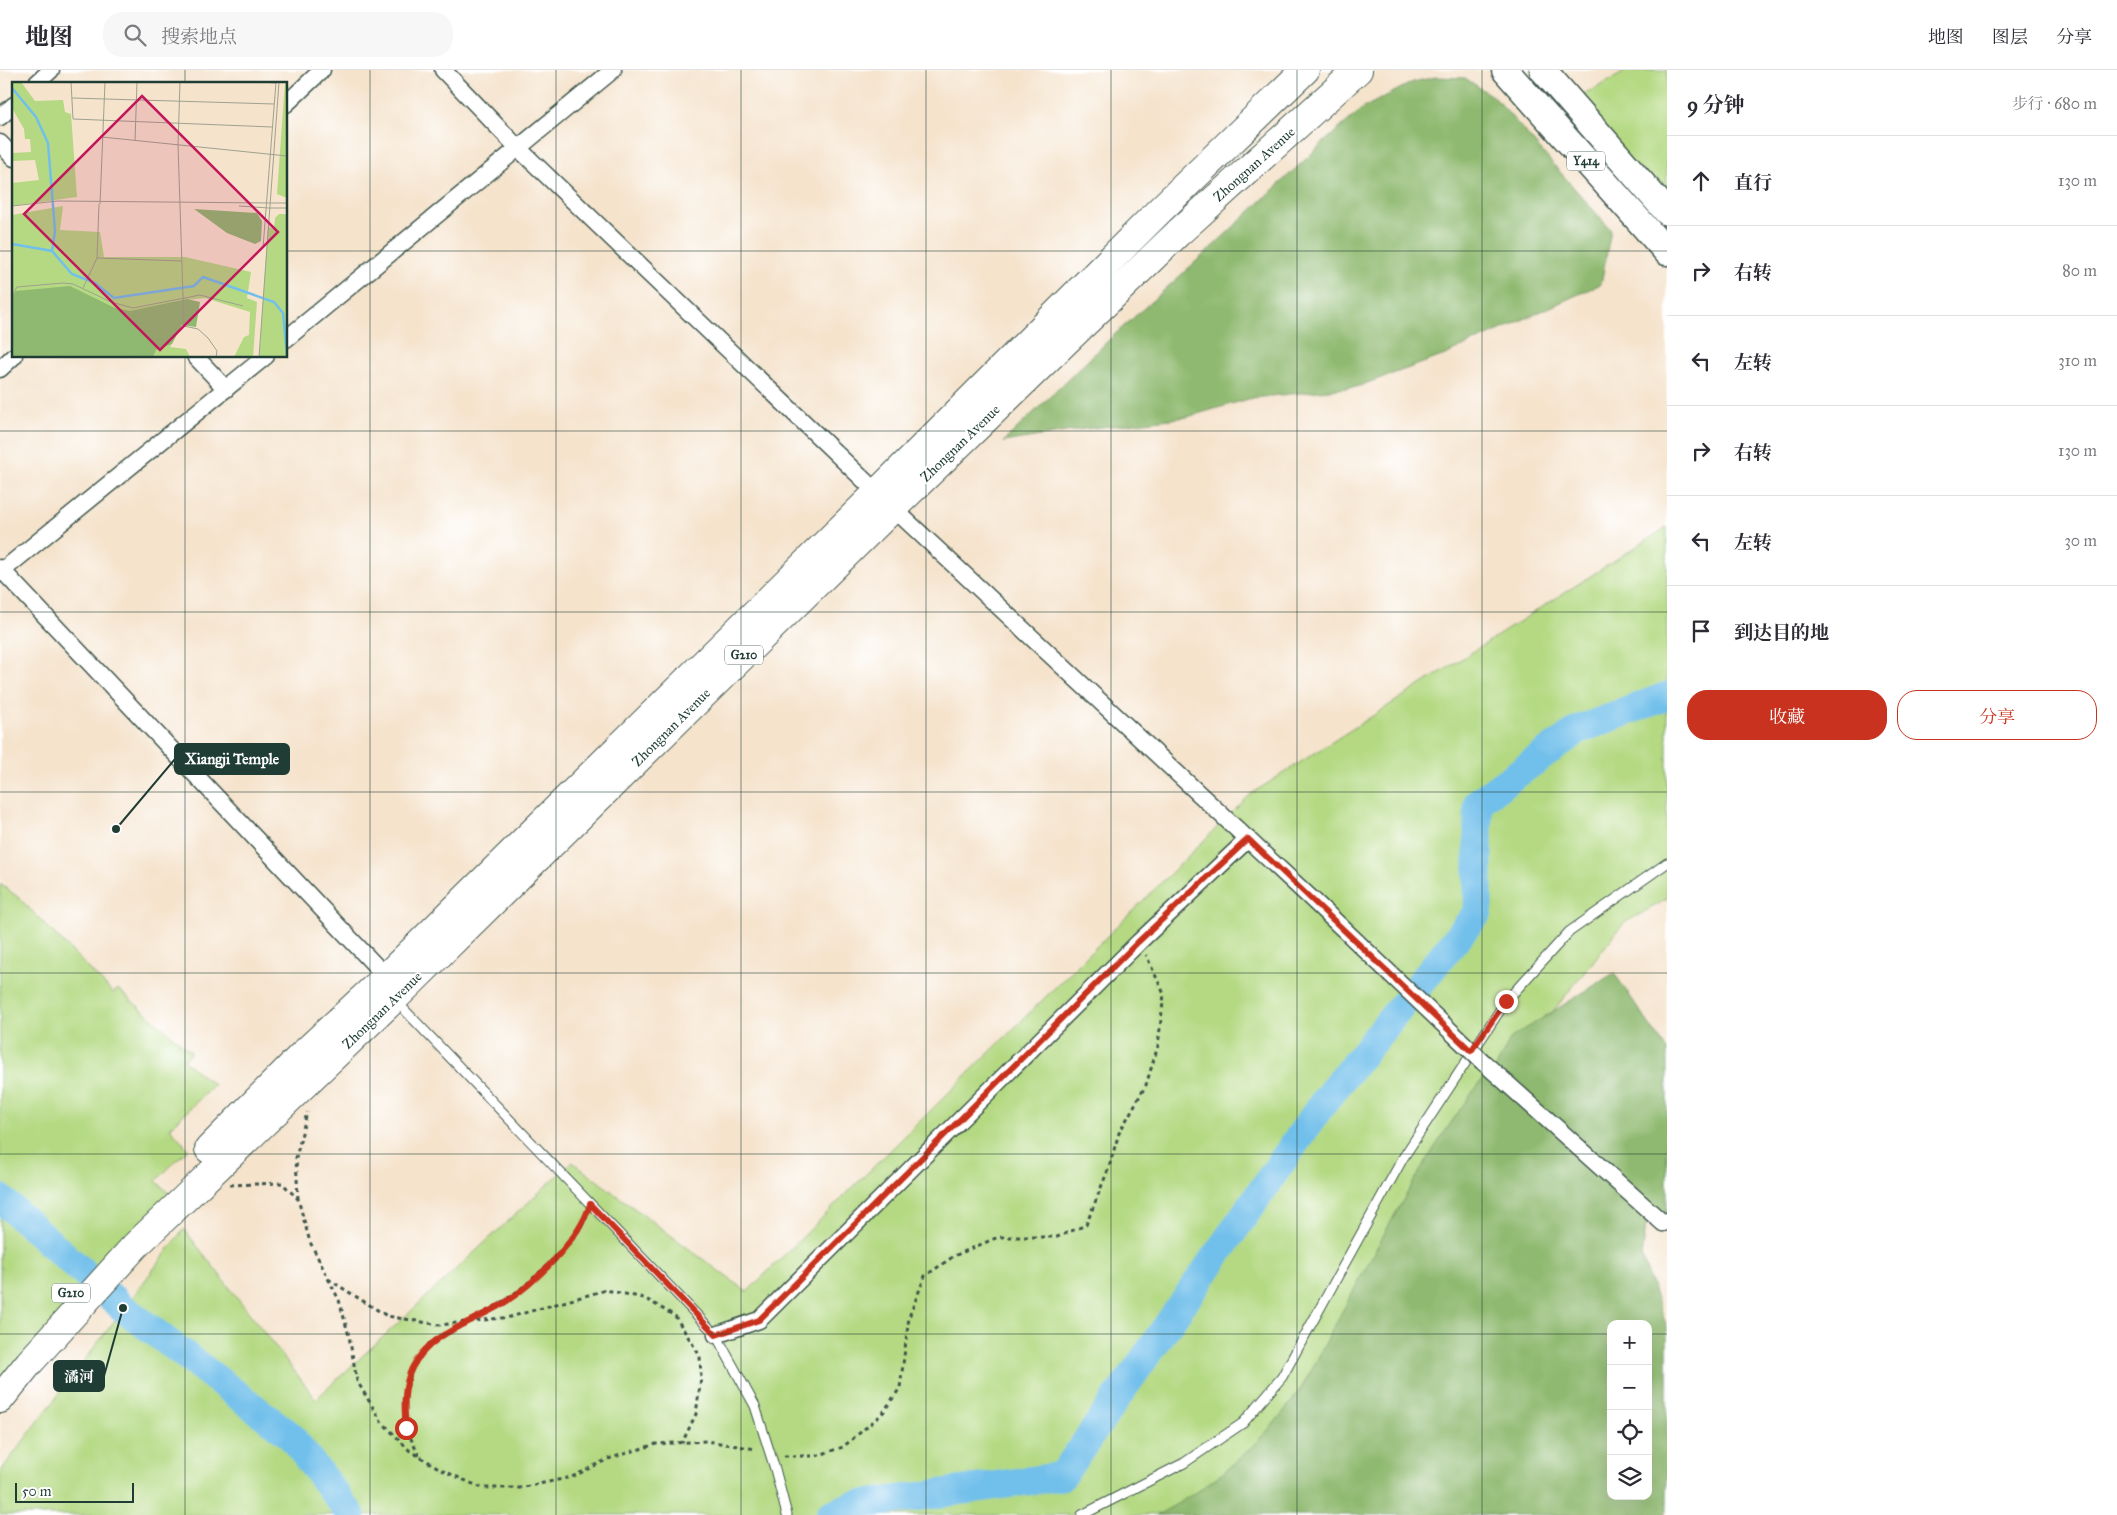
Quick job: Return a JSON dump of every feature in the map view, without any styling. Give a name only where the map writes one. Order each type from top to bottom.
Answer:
[{"type":"highway","name":"Zhongnan Avenue","points":[[0,1399],[14,1363],[131,1239],[394,990],[885,500],[1152,218],[1305,70]]},
{"type":"highway","name":"Zhongnan Avenue","points":[[885,500],[1358,70]]},
{"type":"main road","name":"Y414","points":[[1505,70],[1667,252]]},
{"type":"main road","name":"Y414","points":[[1543,70],[1667,212]]},
{"type":"street","points":[[38,82],[50,70]]},
{"type":"street","points":[[288,102],[322,70]]},
{"type":"street","points":[[442,70],[518,148],[885,500],[1248,839],[1471,1051],[1663,1223],[1667,1221]]},
{"type":"street","points":[[288,337],[613,70]]},
{"type":"street","points":[[0,118],[12,106]]},
{"type":"street","points":[[0,143],[12,156]]},
{"type":"street","points":[[0,368],[12,358]]},
{"type":"street","points":[[197,358],[226,389]]},
{"type":"street","points":[[264,358],[1,569],[394,990]]},
{"type":"street","points":[[716,1335],[759,1320],[1138,942],[1248,839]]},
{"type":"lane","points":[[1082,1515],[1184,1464],[1243,1423],[1282,1377],[1403,1158],[1471,1051],[1506,1001],[1569,932],[1667,863]]},
{"type":"lane","points":[[394,990],[590,1204],[716,1335],[755,1406],[777,1473],[787,1515]]},
{"type":"path","points":[[308,1106],[296,1158],[298,1200],[310,1242],[339,1300],[349,1336],[357,1380],[381,1421],[410,1451],[444,1471],[482,1488],[520,1488],[572,1477],[608,1460],[656,1444],[707,1441],[748,1446],[788,1457],[816,1456],[843,1447],[882,1414],[900,1388],[909,1317],[925,1276],[954,1256],[998,1237],[1057,1237],[1086,1225],[1108,1170],[1118,1133],[1146,1086],[1158,1046],[1164,994],[1150,962],[1138,942]]},
{"type":"path","points":[[223,1186],[240,1183],[282,1183],[298,1200]]},
{"type":"path","points":[[420,1457],[406,1428],[404,1400],[412,1368],[429,1344],[504,1303],[536,1277],[586,1220],[590,1204]]},
{"type":"path","points":[[328,1278],[387,1316],[440,1325],[510,1317],[606,1290],[644,1298],[675,1316],[700,1356],[701,1378],[696,1414],[682,1443]]},
{"type":"green space","points":[[1621,70],[1667,70],[1667,210],[1571,102],[1623,73]]},
{"type":"green space","points":[[1436,77],[1465,78],[1495,98],[1611,230],[1601,284],[1445,355],[1356,387],[1252,398],[1187,417],[1084,429],[1003,442],[1113,336],[1363,108],[1413,82]]},
{"type":"green space","points":[[1667,527],[1667,899],[1624,923],[1476,1107],[1288,1453],[1168,1515],[0,1515],[0,1473],[184,1229],[316,1399],[572,1162],[747,1292],[1251,794]]},
{"type":"green space","points":[[0,884],[18,897],[113,993],[118,989],[191,1052],[184,1061],[214,1085],[170,1128],[188,1149],[156,1181],[179,1203],[0,1395]]},
{"type":"green space","points":[[1614,973],[1667,1050],[1667,1216],[1646,1225],[1642,1257],[1667,1327],[1667,1510],[1664,1515],[1157,1515],[1199,1490],[1219,1475],[1256,1442],[1289,1405],[1308,1377],[1406,1195],[1444,1133],[1486,1075],[1490,1079],[1511,1038]]},
{"type":"waterway","points":[[830,1515],[852,1506],[1062,1476],[1325,1100],[1478,912],[1478,802],[1578,730],[1667,696]]},
{"type":"waterway","points":[[0,1198],[123,1308],[290,1435],[351,1515]]},
{"type":"place","name":"Xiangji Temple","points":[[116,829]]},
{"type":"place","name":"潏河","points":[[123,1308]]},
{"type":"route","points":[[406,1428],[404,1400],[412,1368],[429,1344],[504,1303],[536,1277],[586,1220],[590,1204],[716,1335],[759,1320],[1138,942],[1248,839],[1471,1051],[1506,1001]]}]
